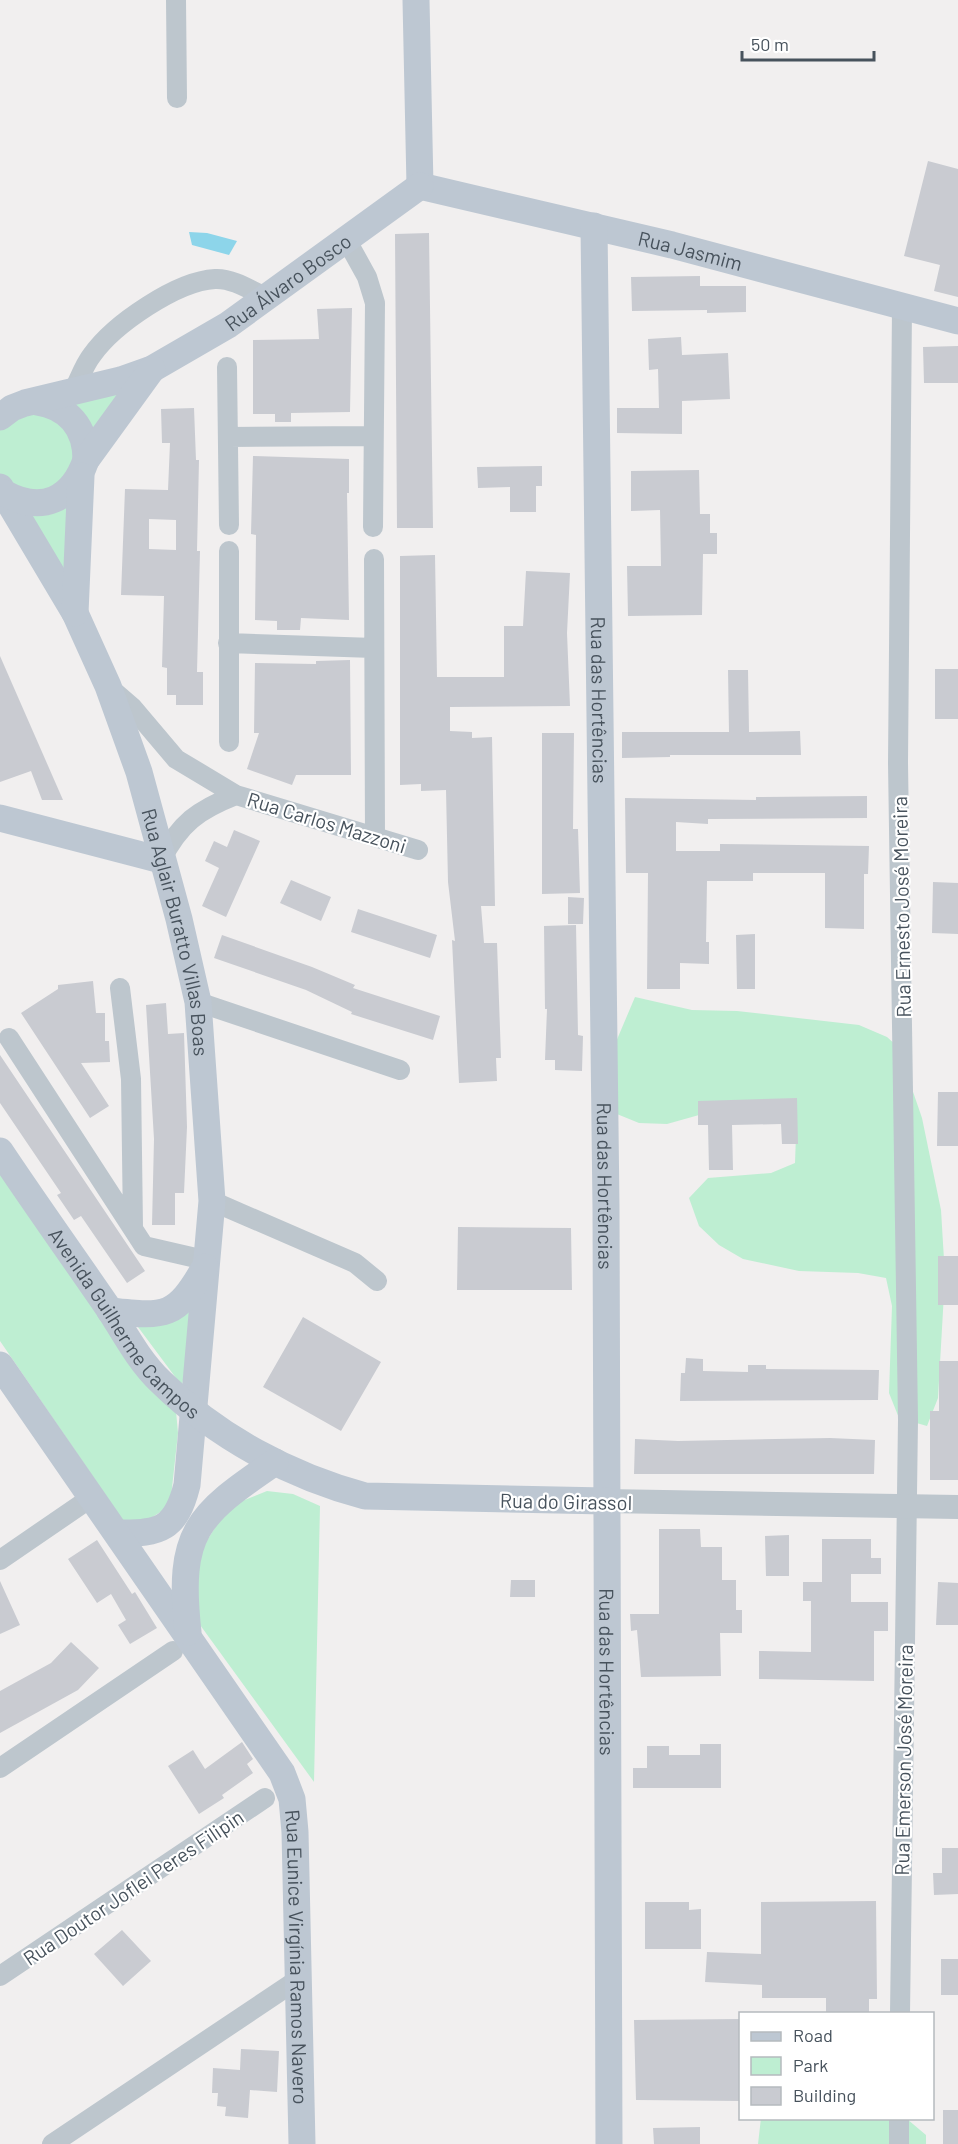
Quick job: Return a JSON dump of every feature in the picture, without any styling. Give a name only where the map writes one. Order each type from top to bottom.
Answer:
[{"type":"main road","points":[[416,0],[420,186]]},
{"type":"main road","name":"Rua Jasmim","points":[[420,186],[594,226],[958,321]]},
{"type":"main road","name":"Rua Álvaro Bosco","points":[[0,417],[12,408],[121,380],[152,369],[228,325],[420,186]]},
{"type":"main road","name":"Rua das Hortências","points":[[594,226],[606,1208],[609,2144]]},
{"type":"main road","name":"Rua Álvaro Bosco","points":[[2,490],[24,502],[46,502],[60,497],[72,488],[83,468],[152,369]]},
{"type":"main road","points":[[0,393],[64,411],[82,432],[83,468],[75,613]]},
{"type":"main road","name":"Rua Aglair Buratto Villas Boas","points":[[2,490],[75,613],[108,686],[139,772],[161,860],[179,919],[198,1002],[212,1201],[209,1261],[194,1412]]},
{"type":"main road","points":[[0,818],[161,860]]},
{"type":"main road","name":"Avenida Guilherme Campos","points":[[0,1152],[131,1345],[159,1381],[194,1412],[183,1504],[163,1527],[148,1534],[118,1533]]},
{"type":"main road","points":[[110,1311],[162,1313],[177,1307],[190,1294],[209,1261]]},
{"type":"main road","points":[[0,1365],[118,1533],[181,1644]]},
{"type":"main road","name":"Rua do Girassol","points":[[194,1412],[229,1437],[275,1462],[344,1490],[379,1498],[606,1501]]},
{"type":"main road","points":[[181,1644],[186,1570],[190,1544],[198,1527],[208,1513],[229,1493],[275,1462]]},
{"type":"main road","name":"Rua Eunice Virgínia Ramos Navero","points":[[181,1644],[282,1773],[292,1799],[295,1832],[302,2144]]},
{"type":"street","points":[[176,0],[177,98]]},
{"type":"street","points":[[346,239],[367,277],[375,303],[373,527]]},
{"type":"street","points":[[73,392],[90,356],[102,342],[156,300],[182,288],[216,279],[235,283],[267,298]]},
{"type":"street","name":"Rua Ernesto José Moreira","points":[[902,307],[898,763],[908,1315],[905,1507]]},
{"type":"street","points":[[228,367],[229,525]]},
{"type":"street","points":[[229,437],[374,436]]},
{"type":"street","points":[[229,551],[229,742]]},
{"type":"street","points":[[374,559],[375,837]]},
{"type":"street","points":[[228,643],[374,648]]},
{"type":"street","name":"Rua Carlos Mazzoni","points":[[108,686],[132,708],[176,759],[236,795],[418,850]]},
{"type":"street","name":"Rua Carlos Mazzoni","points":[[161,860],[173,837],[189,820],[209,806],[236,795]]},
{"type":"street","points":[[120,988],[131,1079],[133,1228]]},
{"type":"street","points":[[198,1002],[400,1070]]},
{"type":"street","points":[[9,1038],[144,1246],[209,1261]]},
{"type":"street","points":[[212,1201],[355,1263],[377,1281]]},
{"type":"street","points":[[0,1560],[92,1497]]},
{"type":"street","name":"Rua do Girassol","points":[[606,1501],[958,1507]]},
{"type":"street","name":"Rua Emerson José Moreira","points":[[900,2012],[905,1507]]},
{"type":"street","points":[[0,1768],[181,1644]]},
{"type":"street","name":"Rua Doutor Joflei Peres Filipin","points":[[0,1976],[265,1798]]},
{"type":"street","points":[[52,2144],[297,1980]]},
{"type":"street","points":[[899,2120],[899,2144]]},
{"type":"green space","points":[[139,378],[89,446],[56,401]]},
{"type":"green space","points":[[32,409],[72,426],[77,469],[44,497],[0,479],[0,427]]},
{"type":"green space","points":[[76,490],[70,594],[19,505]]},
{"type":"green space","points":[[635,997],[692,1010],[737,1011],[859,1025],[887,1037],[907,1055],[910,1083],[922,1118],[941,1210],[945,1276],[938,1398],[927,1426],[899,1418],[889,1393],[892,1306],[886,1278],[858,1273],[799,1271],[743,1259],[719,1245],[699,1226],[689,1198],[708,1178],[771,1173],[795,1163],[796,1135],[780,1110],[699,1115],[667,1124],[639,1123],[612,1112],[610,1056]]},
{"type":"green space","points":[[0,1158],[176,1411],[178,1433],[170,1506],[135,1528],[122,1519],[0,1341]]},
{"type":"green space","points":[[194,1310],[182,1386],[138,1327]]},
{"type":"green space","points":[[267,1491],[293,1494],[320,1506],[314,1782],[195,1618],[196,1558],[223,1515],[242,1501]]},
{"type":"green space","points":[[761,2120],[908,2120],[926,2135],[926,2144],[758,2144]]},
{"type":"water","points":[[189,232],[207,233],[237,241],[229,255],[192,245]]},
{"type":"building","points":[[928,161],[958,169],[958,297],[934,291],[940,265],[904,256]]},
{"type":"building","points":[[429,233],[433,528],[397,528],[395,234]]},
{"type":"building","points":[[700,276],[700,286],[746,286],[746,312],[632,311],[631,277]]},
{"type":"building","points":[[352,308],[350,412],[291,413],[291,422],[275,422],[275,414],[253,414],[253,340],[319,339],[317,309]]},
{"type":"building","points":[[681,337],[682,355],[728,353],[730,399],[682,401],[682,434],[617,433],[617,408],[659,408],[658,369],[649,370],[648,339]]},
{"type":"building","points":[[958,346],[958,383],[924,383],[923,347]]},
{"type":"building","points":[[194,408],[196,460],[199,460],[197,551],[200,551],[197,672],[203,672],[203,705],[176,705],[176,695],[167,695],[167,668],[162,667],[164,596],[121,595],[125,489],[168,490],[170,443],[162,443],[161,409]],"holes":[[[149,519],[176,520],[176,550],[149,549]]]},
{"type":"building","points":[[253,456],[349,459],[349,493],[347,493],[349,620],[301,618],[300,630],[277,630],[277,621],[255,620],[256,535],[251,534]]},
{"type":"building","points":[[542,466],[542,486],[536,486],[536,512],[510,512],[510,487],[478,488],[477,467]]},
{"type":"building","points":[[699,470],[700,514],[710,514],[710,533],[717,533],[717,554],[703,554],[702,615],[628,616],[627,566],[661,566],[660,510],[631,511],[631,471]]},
{"type":"building","points":[[435,555],[437,677],[504,677],[504,626],[523,626],[526,571],[570,573],[567,633],[570,706],[450,707],[450,731],[472,732],[472,738],[492,737],[495,906],[481,906],[484,943],[497,943],[501,1058],[496,1058],[497,1081],[459,1083],[452,940],[455,941],[448,882],[446,790],[421,791],[421,784],[400,785],[400,556]]},
{"type":"building","points":[[0,656],[63,800],[42,800],[31,771],[0,782]]},
{"type":"building","points":[[350,660],[351,775],[296,775],[292,785],[247,769],[259,733],[254,733],[255,663],[316,664],[316,661]]},
{"type":"building","points":[[935,669],[958,669],[958,719],[935,719]]},
{"type":"building","points":[[728,670],[748,670],[749,732],[800,731],[801,755],[670,755],[670,757],[622,758],[622,732],[729,732]]},
{"type":"building","points":[[542,733],[574,733],[573,829],[578,829],[580,893],[542,894]]},
{"type":"building","points":[[867,796],[867,818],[708,819],[708,824],[676,822],[676,851],[720,851],[720,844],[869,846],[868,874],[864,874],[864,929],[825,928],[825,873],[753,873],[753,881],[707,881],[706,942],[709,942],[709,964],[680,963],[680,989],[647,989],[648,873],[626,873],[625,798],[756,800],[756,797]]},
{"type":"building","points":[[234,830],[260,841],[226,917],[202,906],[219,868],[205,861],[214,841],[227,847]]},
{"type":"building","points":[[291,880],[331,897],[321,921],[280,903]]},
{"type":"building","points":[[933,882],[958,883],[958,934],[932,933]]},
{"type":"building","points":[[568,897],[584,898],[583,924],[568,924]]},
{"type":"building","points":[[358,909],[437,935],[430,958],[351,932]]},
{"type":"building","points":[[576,925],[578,1035],[583,1036],[582,1071],[555,1070],[555,1060],[545,1060],[547,1009],[545,1009],[544,926]]},
{"type":"building","points":[[755,934],[755,989],[737,989],[736,935]]},
{"type":"building","points":[[222,935],[312,967],[355,985],[353,988],[440,1016],[433,1040],[351,1014],[352,1012],[306,990],[214,958]]},
{"type":"building","points":[[93,981],[96,1013],[105,1013],[105,1041],[109,1041],[110,1062],[81,1063],[109,1106],[90,1118],[21,1013],[58,989],[58,985]]},
{"type":"building","points":[[166,1003],[168,1034],[184,1033],[187,1127],[184,1193],[175,1193],[175,1225],[152,1225],[154,1139],[146,1005]]},
{"type":"building","points":[[0,1055],[145,1271],[127,1283],[81,1216],[74,1220],[57,1195],[61,1193],[0,1103]]},
{"type":"building","points":[[938,1092],[958,1092],[958,1146],[937,1146]]},
{"type":"building","points":[[797,1098],[798,1144],[782,1144],[781,1124],[732,1125],[733,1170],[709,1170],[708,1125],[698,1125],[698,1101]]},
{"type":"building","points":[[458,1227],[571,1228],[572,1290],[457,1290]]},
{"type":"building","points":[[938,1256],[958,1256],[958,1305],[938,1305]]},
{"type":"building","points":[[303,1317],[381,1362],[341,1431],[263,1387]]},
{"type":"building","points":[[686,1358],[703,1359],[703,1371],[748,1372],[748,1365],[766,1365],[766,1369],[879,1370],[878,1400],[680,1401],[681,1373],[685,1373]]},
{"type":"building","points":[[939,1361],[958,1361],[958,1480],[930,1480],[930,1411],[939,1411]]},
{"type":"building","points":[[830,1438],[875,1440],[874,1474],[634,1474],[635,1439],[678,1441]]},
{"type":"building","points":[[659,1529],[700,1529],[701,1547],[722,1547],[722,1580],[736,1580],[736,1610],[742,1610],[742,1633],[720,1633],[721,1676],[641,1677],[637,1630],[631,1631],[630,1614],[659,1614]]},
{"type":"building","points":[[789,1535],[789,1576],[766,1576],[765,1536]]},
{"type":"building","points":[[822,1539],[871,1539],[871,1558],[881,1558],[881,1574],[851,1574],[851,1602],[888,1602],[888,1631],[874,1631],[874,1681],[759,1679],[759,1651],[811,1652],[811,1601],[803,1601],[803,1582],[822,1582]]},
{"type":"building","points":[[97,1540],[132,1594],[135,1592],[157,1628],[130,1644],[118,1625],[126,1620],[111,1594],[97,1603],[68,1559]]},
{"type":"building","points":[[511,1580],[535,1580],[535,1597],[510,1597]]},
{"type":"building","points":[[0,1581],[20,1625],[0,1634]]},
{"type":"building","points":[[938,1582],[958,1583],[958,1625],[936,1625]]},
{"type":"building","points":[[71,1642],[99,1668],[78,1690],[0,1733],[0,1691],[51,1663]]},
{"type":"building","points":[[242,1742],[253,1759],[247,1764],[253,1773],[222,1795],[224,1798],[199,1814],[168,1766],[193,1750],[205,1769]]},
{"type":"building","points":[[700,1744],[721,1744],[721,1788],[633,1788],[633,1768],[647,1768],[647,1746],[669,1746],[669,1755],[700,1755]]},
{"type":"building","points":[[942,1848],[958,1848],[958,1894],[934,1895],[933,1873],[942,1873]]},
{"type":"building","points":[[876,1901],[877,1999],[869,1999],[869,2012],[826,2012],[826,1998],[762,1998],[762,1985],[705,1982],[707,1952],[761,1954],[761,1902]]},
{"type":"building","points":[[645,1902],[689,1902],[689,1910],[701,1909],[701,1949],[645,1949]]},
{"type":"building","points":[[122,1930],[151,1961],[123,1986],[94,1954]]},
{"type":"building","points":[[941,1959],[958,1959],[958,1995],[941,1995]]},
{"type":"building","points":[[739,2019],[739,2101],[636,2100],[634,2020]]},
{"type":"building","points":[[241,2049],[279,2051],[277,2092],[250,2090],[248,2118],[225,2116],[226,2107],[217,2106],[218,2093],[212,2093],[213,2068],[240,2070]]},
{"type":"building","points":[[943,2110],[958,2110],[958,2144],[943,2144]]},
{"type":"building","points":[[700,2127],[700,2144],[654,2144],[653,2128]]}]
